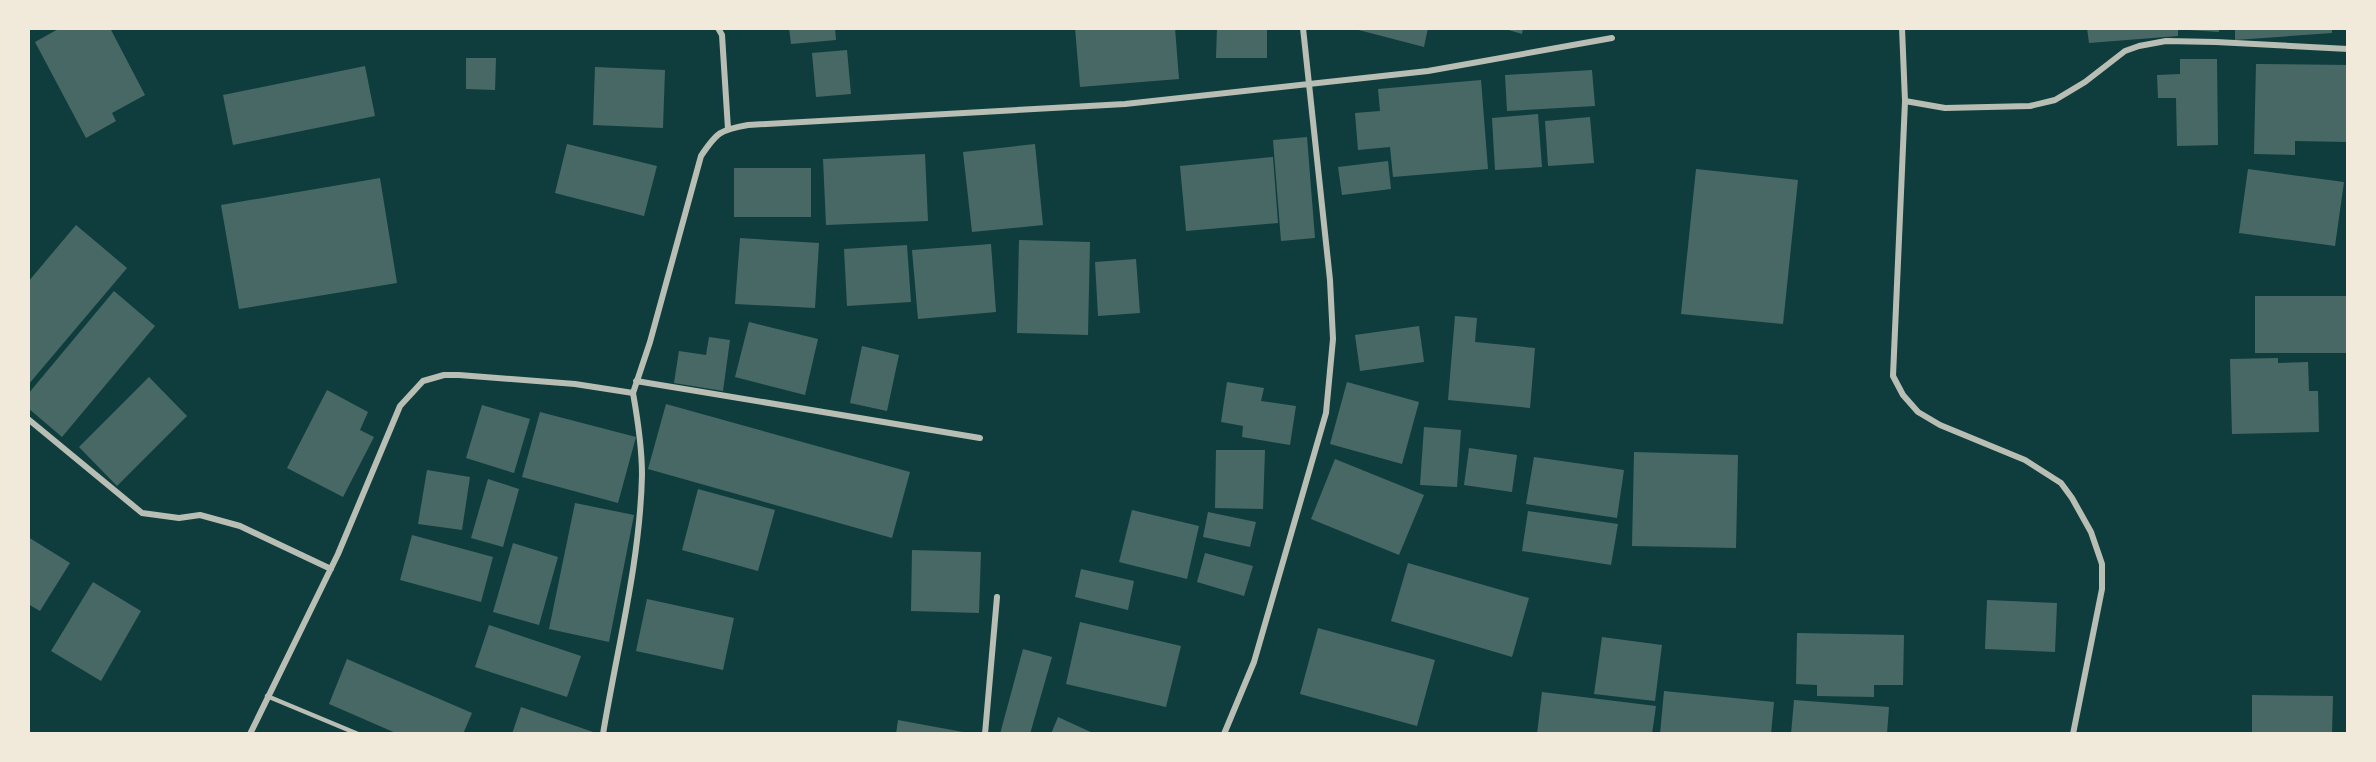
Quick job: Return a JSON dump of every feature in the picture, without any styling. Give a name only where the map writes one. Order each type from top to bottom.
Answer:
[{"type":"street","points":[[718,28],[722,34],[728,129]]},
{"type":"street","points":[[1224,734],[1254,662],[1326,413],[1333,339],[1330,280],[1303,28]]},
{"type":"street","points":[[1902,28],[1905,101],[1893,376],[1903,395],[1918,412],[1940,425],[2025,460],[2061,483],[2091,532],[2102,564],[2102,589],[2073,734]]},
{"type":"street","points":[[603,734],[640,516],[642,474],[640,433],[633,393],[650,342],[701,156],[715,136],[728,129],[748,125],[1125,105],[1428,71],[1612,38]]},
{"type":"street","points":[[1905,101],[1945,108],[2030,106],[2055,100],[2085,82],[2125,51],[2166,41],[2348,49]]},
{"type":"street","points":[[250,734],[331,569],[400,406],[423,381],[444,375],[459,375],[575,384],[633,393]]},
{"type":"street","points":[[636,381],[980,438]]},
{"type":"street","points":[[28,419],[142,513],[179,518],[200,515],[240,525],[331,569]]},
{"type":"street","points":[[985,734],[997,597]]},
{"type":"lane","points":[[267,696],[358,734]]},
{"type":"building","points":[[60,28],[110,28],[145,95],[112,113],[116,121],[86,138],[35,42]]},
{"type":"building","points":[[789,28],[835,28],[836,40],[791,44]]},
{"type":"building","points":[[1075,28],[1175,28],[1179,79],[1080,87]]},
{"type":"building","points":[[1217,28],[1267,28],[1267,58],[1216,58]]},
{"type":"building","points":[[1351,28],[1428,28],[1424,47]]},
{"type":"building","points":[[1502,28],[1523,28],[1522,34]]},
{"type":"building","points":[[2087,28],[2178,28],[2178,36],[2089,43]]},
{"type":"building","points":[[2190,28],[2219,28],[2219,32],[2189,30]]},
{"type":"building","points":[[2235,28],[2332,28],[2332,33],[2235,40]]},
{"type":"building","points":[[847,50],[851,94],[816,97],[812,53]]},
{"type":"building","points":[[466,58],[496,58],[495,90],[466,89]]},
{"type":"building","points":[[2180,59],[2217,59],[2218,145],[2177,146],[2176,98],[2158,98],[2157,75],[2180,74]]},
{"type":"building","points":[[2256,64],[2348,65],[2348,142],[2295,141],[2295,155],[2254,154]]},
{"type":"building","points":[[365,66],[375,116],[233,145],[223,95]]},
{"type":"building","points":[[595,67],[665,70],[663,128],[593,125]]},
{"type":"building","points":[[1592,70],[1595,106],[1507,111],[1505,75]]},
{"type":"building","points":[[1481,80],[1488,169],[1393,177],[1390,147],[1358,150],[1355,113],[1380,111],[1378,89]]},
{"type":"building","points":[[1538,114],[1542,167],[1495,170],[1492,118]]},
{"type":"building","points":[[1590,117],[1594,163],[1548,166],[1545,121]]},
{"type":"building","points":[[1307,137],[1315,238],[1281,241],[1273,140]]},
{"type":"building","points":[[567,144],[657,166],[644,216],[555,193]]},
{"type":"building","points":[[1035,144],[1043,225],[972,232],[963,152]]},
{"type":"building","points":[[925,154],[928,221],[826,225],[823,159]]},
{"type":"building","points":[[1273,157],[1278,223],[1186,231],[1180,166]]},
{"type":"building","points":[[1388,161],[1391,189],[1342,195],[1338,167]]},
{"type":"building","points":[[734,168],[811,168],[811,217],[734,217]]},
{"type":"building","points":[[1696,169],[1798,180],[1783,324],[1681,314]]},
{"type":"building","points":[[2248,169],[2344,182],[2335,246],[2239,233]]},
{"type":"building","points":[[380,178],[397,283],[239,309],[221,205]]},
{"type":"building","points":[[76,225],[127,268],[28,385],[28,282]]},
{"type":"building","points":[[740,238],[819,243],[815,308],[735,304]]},
{"type":"building","points":[[1019,240],[1090,242],[1088,335],[1017,333]]},
{"type":"building","points":[[991,244],[996,312],[918,319],[912,250]]},
{"type":"building","points":[[907,245],[911,302],[847,306],[844,249]]},
{"type":"building","points":[[1136,259],[1140,313],[1098,316],[1095,262]]},
{"type":"building","points":[[114,291],[155,326],[62,437],[28,408],[28,394]]},
{"type":"building","points":[[2255,296],[2348,296],[2348,353],[2255,353]]},
{"type":"building","points":[[1455,316],[1477,318],[1475,342],[1535,348],[1530,408],[1448,400]]},
{"type":"building","points":[[749,322],[818,339],[805,395],[735,377]]},
{"type":"building","points":[[1419,326],[1424,362],[1360,371],[1355,335]]},
{"type":"building","points":[[709,337],[730,340],[723,391],[674,383],[679,351],[706,355]]},
{"type":"building","points":[[862,346],[899,355],[887,411],[850,403]]},
{"type":"building","points":[[2278,358],[2278,363],[2308,362],[2309,391],[2318,391],[2319,432],[2232,434],[2230,359]]},
{"type":"building","points":[[149,377],[187,416],[117,486],[79,447]]},
{"type":"building","points":[[1227,382],[1264,388],[1261,401],[1296,406],[1290,445],[1242,437],[1243,426],[1221,422]]},
{"type":"building","points":[[1347,382],[1419,402],[1402,464],[1330,444]]},
{"type":"building","points":[[327,390],[368,412],[360,430],[374,437],[343,497],[287,468]]},
{"type":"building","points":[[666,404],[910,472],[892,538],[648,469]]},
{"type":"building","points":[[482,405],[530,419],[514,473],[466,458]]},
{"type":"building","points":[[540,412],[636,437],[618,503],[522,477]]},
{"type":"building","points":[[1424,427],[1461,430],[1457,487],[1420,485]]},
{"type":"building","points":[[1469,448],[1517,455],[1512,492],[1464,485]]},
{"type":"building","points":[[1216,450],[1265,450],[1263,509],[1215,508]]},
{"type":"building","points":[[1634,452],[1738,455],[1736,548],[1632,546]]},
{"type":"building","points":[[1534,457],[1624,470],[1617,518],[1526,504]]},
{"type":"building","points":[[1335,459],[1424,495],[1399,555],[1311,519]]},
{"type":"building","points":[[427,470],[470,477],[462,530],[418,524]]},
{"type":"building","points":[[488,479],[519,489],[503,547],[471,538]]},
{"type":"building","points":[[698,489],[775,510],[758,571],[682,550]]},
{"type":"building","points":[[575,503],[634,515],[609,642],[549,629]]},
{"type":"building","points":[[1132,510],[1199,526],[1187,579],[1119,562]]},
{"type":"building","points":[[1528,511],[1618,524],[1611,565],[1522,551]]},
{"type":"building","points":[[1208,512],[1256,522],[1250,547],[1203,537]]},
{"type":"building","points":[[412,535],[493,557],[481,602],[400,580]]},
{"type":"building","points":[[28,537],[70,563],[40,611],[28,604]]},
{"type":"building","points":[[513,543],[558,557],[539,625],[493,612]]},
{"type":"building","points":[[912,550],[981,552],[979,613],[911,611]]},
{"type":"building","points":[[1205,553],[1253,566],[1244,596],[1197,582]]},
{"type":"building","points":[[1408,563],[1529,598],[1512,657],[1391,621]]},
{"type":"building","points":[[1081,569],[1134,581],[1128,610],[1075,597]]},
{"type":"building","points":[[93,582],[141,611],[101,681],[51,651]]},
{"type":"building","points":[[647,599],[734,618],[723,670],[636,651]]},
{"type":"building","points":[[1987,600],[2057,603],[2055,652],[1985,649]]},
{"type":"building","points":[[1080,622],[1181,646],[1166,707],[1066,684]]},
{"type":"building","points":[[489,625],[581,656],[567,697],[475,667]]},
{"type":"building","points":[[1318,628],[1435,660],[1417,726],[1300,694]]},
{"type":"building","points":[[1797,633],[1904,635],[1903,685],[1874,685],[1874,697],[1817,696],[1817,685],[1796,684]]},
{"type":"building","points":[[1602,637],[1662,645],[1655,701],[1594,694]]},
{"type":"building","points":[[1023,649],[1052,657],[1030,734],[1000,734]]},
{"type":"building","points":[[347,659],[472,713],[463,734],[398,734],[329,704]]},
{"type":"building","points":[[1664,691],[1774,702],[1771,734],[1660,734]]},
{"type":"building","points":[[1542,692],[1656,706],[1652,734],[1537,734]]},
{"type":"building","points":[[2252,695],[2333,696],[2332,734],[2252,734]]},
{"type":"building","points":[[1794,700],[1889,707],[1887,734],[1791,734]]},
{"type":"building","points":[[521,707],[596,733],[596,734],[512,734]]},
{"type":"building","points":[[1058,717],[1095,734],[1051,734]]},
{"type":"building","points":[[898,720],[963,732],[963,734],[896,734]]}]
